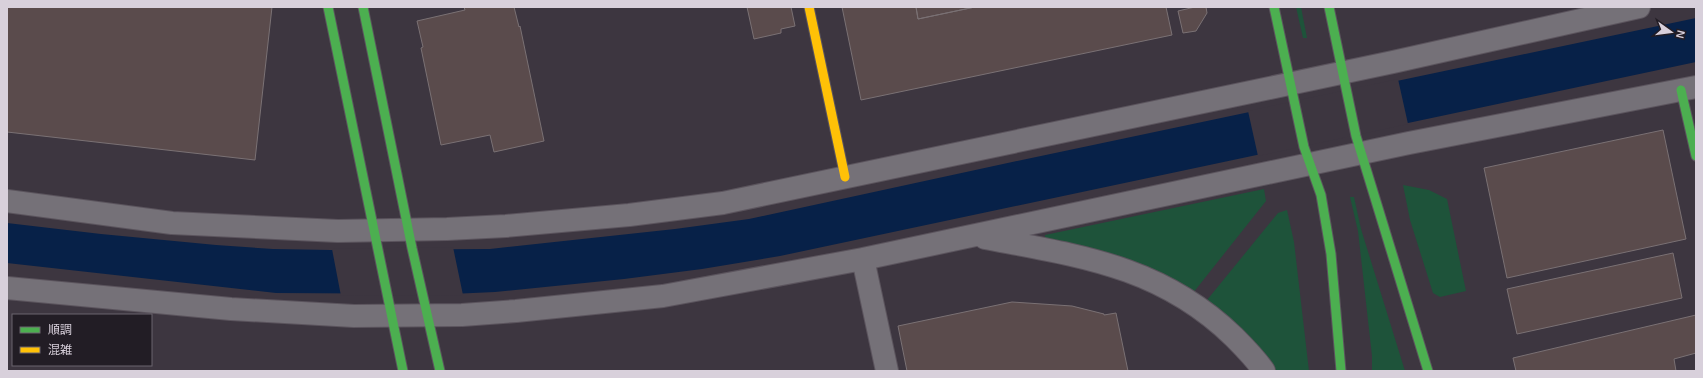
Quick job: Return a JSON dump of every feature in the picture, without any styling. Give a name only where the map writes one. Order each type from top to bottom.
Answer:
[{"type":"street","points":[[328,7],[403,371]]},
{"type":"street","points":[[363,7],[440,371]]},
{"type":"street","points":[[809,7],[845,177]]},
{"type":"street","points":[[1274,7],[1307,156],[1321,195],[1331,254],[1341,371]]},
{"type":"street","points":[[1329,7],[1358,145],[1428,371]]},
{"type":"street","points":[[7,201],[172,223],[338,231],[376,239],[411,239],[506,226],[629,215],[723,203],[845,177],[1292,92],[1345,81],[1639,7]]},
{"type":"street","points":[[7,288],[231,309],[354,316],[392,315],[425,305],[462,315],[663,296],[863,259],[974,236],[1358,145],[1689,88],[1696,156]]},
{"type":"street","points":[[974,236],[1078,255],[1130,271],[1164,286],[1194,304],[1224,327],[1256,359],[1264,371]]},
{"type":"street","points":[[863,259],[887,371]]},
{"type":"green space","points":[[1296,7],[1301,7],[1307,38],[1303,38]]},
{"type":"green space","points":[[1403,185],[1429,190],[1447,199],[1466,291],[1440,297],[1433,293],[1410,220]]},
{"type":"green space","points":[[1264,189],[1266,201],[1193,293],[1144,265],[1105,252],[1045,238],[1045,235]]},
{"type":"green space","points":[[1350,197],[1354,197],[1361,229],[1405,371],[1372,371],[1372,356],[1358,231]]},
{"type":"green space","points":[[1287,210],[1294,242],[1309,371],[1277,371],[1242,330],[1207,300],[1278,213]]},
{"type":"water","points":[[1696,18],[1696,62],[780,256],[702,269],[624,279],[495,292],[451,294],[276,293],[7,263],[7,223],[216,245],[273,249],[331,250],[490,249],[675,229],[749,219]]},
{"type":"pier","points":[[1398,79],[1408,124],[1258,156],[1248,111]]},
{"type":"pier","points":[[453,247],[463,295],[341,296],[332,249]]},
{"type":"building","points":[[7,7],[272,7],[255,160],[7,132]]},
{"type":"building","points":[[464,7],[514,7],[519,27],[520,26],[544,141],[494,152],[490,135],[441,145],[421,48],[423,47],[417,21],[465,10]]},
{"type":"building","points":[[747,7],[791,7],[795,26],[781,29],[781,33],[754,39]]},
{"type":"building","points":[[842,7],[916,7],[918,19],[975,7],[1166,7],[1172,35],[861,100]]},
{"type":"building","points":[[916,7],[975,7],[918,19]]},
{"type":"building","points":[[1195,7],[1206,7],[1207,13],[1196,31],[1183,33],[1178,11]]},
{"type":"building","points":[[1663,130],[1686,239],[1507,278],[1484,168]]},
{"type":"building","points":[[1673,253],[1682,298],[1517,334],[1507,289]]},
{"type":"building","points":[[1012,302],[1072,306],[1104,315],[1116,313],[1128,371],[907,371],[898,326]]},
{"type":"building","points":[[1696,315],[1696,353],[1674,359],[1676,371],[1516,371],[1513,358]]},
{"type":"traffic: fast","points":[[328,7],[403,371]]},
{"type":"traffic: fast","points":[[363,7],[412,248],[440,371]]},
{"type":"traffic: fast","points":[[1274,7],[1304,147],[1321,195],[1331,254],[1341,371]]},
{"type":"traffic: fast","points":[[1329,7],[1356,136],[1428,371]]},
{"type":"traffic: fast","points":[[1681,90],[1696,156]]},
{"type":"traffic: slow","points":[[809,7],[845,177]]}]
